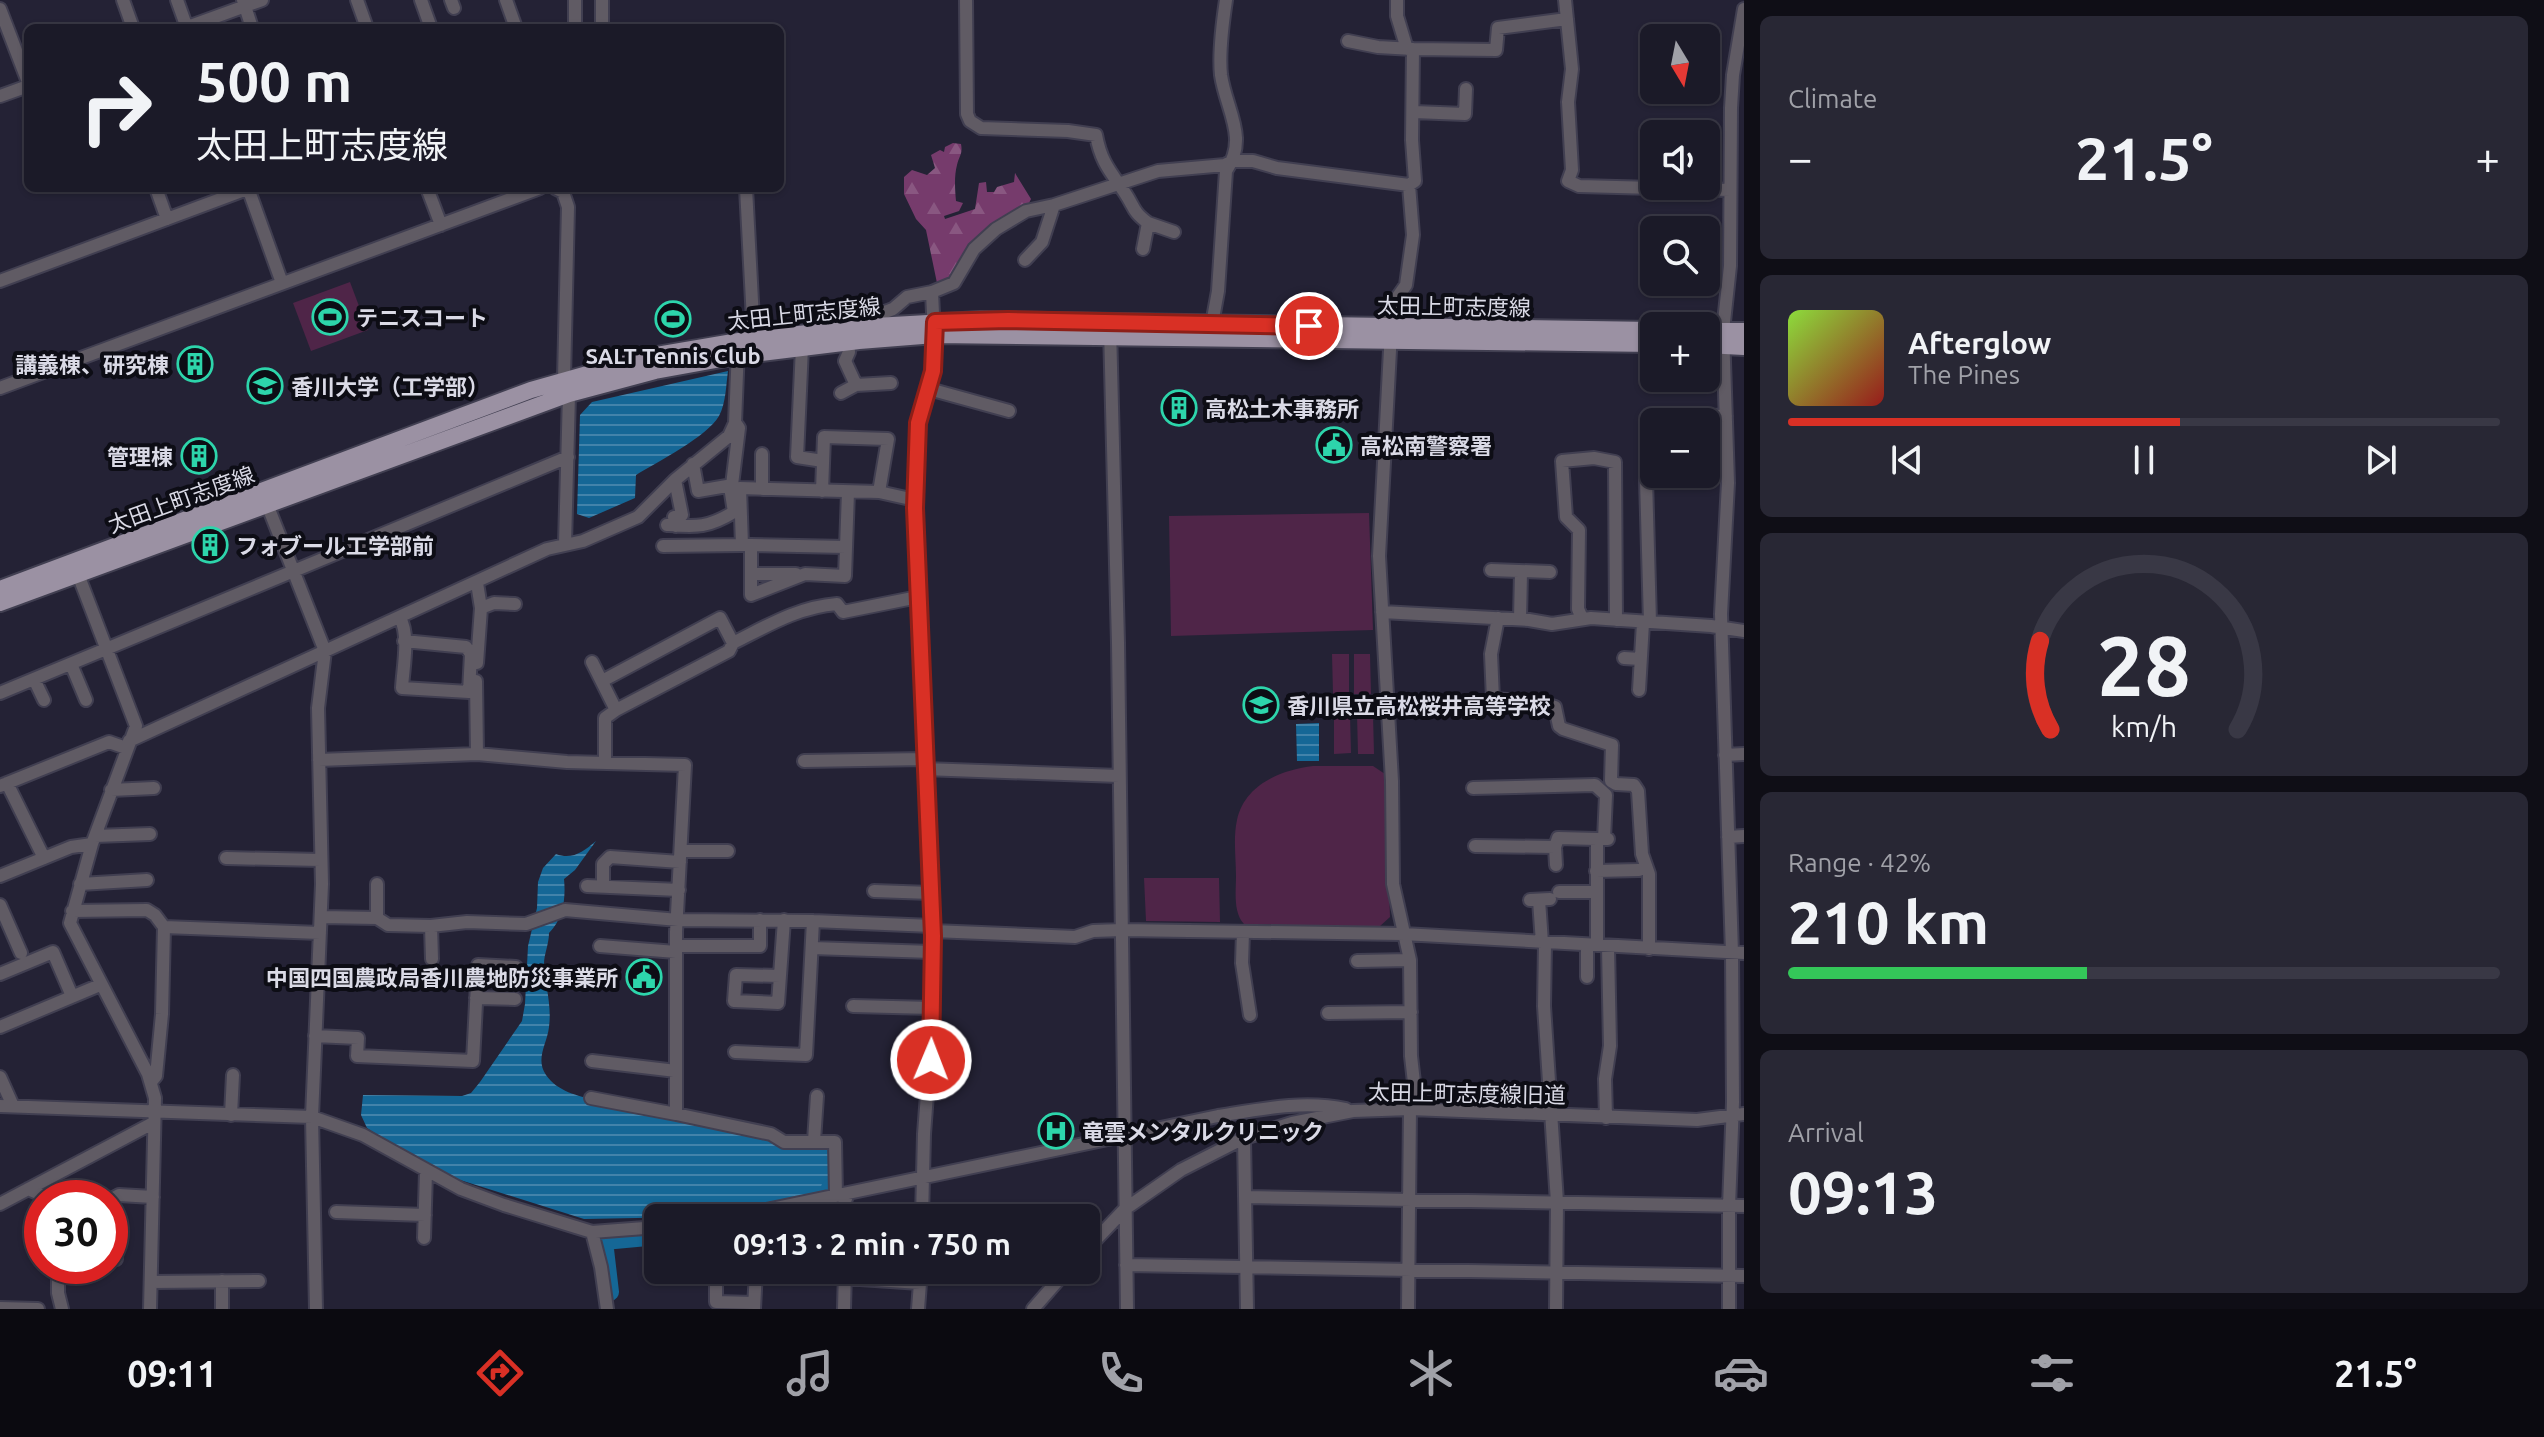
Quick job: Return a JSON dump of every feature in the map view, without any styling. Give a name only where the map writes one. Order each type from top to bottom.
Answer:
[{"type":"main road","name":"太田上町志度線","points":[[0,603],[76,568],[567,386],[655,371],[744,345],[851,333],[935,328],[1390,333],[1640,343]]},
{"type":"main road","name":"太田上町志度線","points":[[1390,333],[1640,330]]},
{"type":"main road","points":[[1720,336],[1744,331]]},
{"type":"main road","name":"太田上町志度線","points":[[744,345],[802,347],[851,333]]},
{"type":"main road","points":[[1720,337],[1744,347]]},
{"type":"main road","name":"太田上町志度線","points":[[0,589],[76,568]]},
{"type":"street","points":[[123,0],[132,24]]},
{"type":"street","points":[[177,0],[186,24]]},
{"type":"street","points":[[196,24],[244,3],[262,0]]},
{"type":"street","points":[[357,0],[366,24]]},
{"type":"street","points":[[421,0],[430,24]]},
{"type":"street","points":[[506,0],[515,24]]},
{"type":"street","points":[[575,0],[575,24]]},
{"type":"street","points":[[602,0],[602,24]]},
{"type":"street","points":[[966,0],[967,114],[970,121],[981,128],[1096,135],[1105,167],[1126,194],[1134,212],[1148,223],[1174,232]]},
{"type":"street","points":[[1222,330],[1218,291],[1226,171],[1232,161],[1236,128],[1220,67],[1226,0]]},
{"type":"street","points":[[856,385],[845,361],[851,333],[866,319],[893,309],[907,297],[954,283],[974,249],[996,229],[1026,211],[1158,171],[1225,165],[1232,161],[1253,161],[1277,168],[1409,185],[1415,181],[1410,49],[1397,16],[1397,0]]},
{"type":"street","points":[[1565,0],[1572,69],[1568,102],[1572,170],[1568,181],[1579,186],[1730,190]]},
{"type":"street","points":[[244,3],[251,24]]},
{"type":"street","points":[[0,9],[24,73]]},
{"type":"street","points":[[1720,324],[1730,266],[1730,190],[1737,140],[1744,9]]},
{"type":"street","points":[[1348,41],[1410,49],[1496,50],[1498,28],[1567,19]]},
{"type":"street","points":[[0,96],[24,86]]},
{"type":"street","points":[[1414,112],[1465,114],[1466,89]]},
{"type":"street","points":[[1408,1309],[1414,1109],[1410,960],[1393,884],[1392,781],[1379,535],[1389,309],[1406,285],[1413,235],[1409,185]]},
{"type":"street","points":[[157,192],[167,219]]},
{"type":"street","points":[[0,281],[238,192]]},
{"type":"street","points":[[250,192],[282,283]]},
{"type":"street","points":[[429,192],[441,225]]},
{"type":"street","points":[[0,388],[529,192]]},
{"type":"street","points":[[562,192],[568,207],[565,544]]},
{"type":"street","points":[[44,858],[4,785],[109,742],[128,745],[547,549],[583,541],[624,524],[650,507],[675,480],[729,436],[735,423],[744,345],[746,192]]},
{"type":"street","points":[[1025,260],[1042,242],[1054,205]]},
{"type":"street","points":[[1143,249],[1148,223]]},
{"type":"street","points":[[923,1204],[924,1134],[931,1060],[932,929],[915,500],[918,423],[933,371],[935,328],[932,292]]},
{"type":"street","points":[[1111,330],[1127,1309]]},
{"type":"street","points":[[802,347],[797,457],[823,461]]},
{"type":"street","points":[[1720,356],[1726,416],[1728,511],[1721,627],[1728,864],[1738,953],[1738,1114],[1729,1206],[1729,1309]]},
{"type":"street","points":[[841,393],[856,385],[891,383]]},
{"type":"street","points":[[929,389],[1009,411]]},
{"type":"street","points":[[1720,416],[1726,416]]},
{"type":"street","points":[[675,480],[682,515],[674,517],[672,525],[692,528],[718,521],[734,512],[731,493],[739,428],[735,423]]},
{"type":"street","points":[[822,491],[824,437],[888,439],[879,492]]},
{"type":"street","points":[[762,454],[762,489]]},
{"type":"street","points":[[0,693],[568,457]]},
{"type":"street","points":[[1582,618],[1578,609],[1579,530],[1566,517],[1562,461],[1594,458],[1615,462],[1616,620]]},
{"type":"street","points":[[693,464],[699,496],[727,486]]},
{"type":"street","points":[[805,574],[751,595],[740,488],[879,492],[915,500]]},
{"type":"street","points":[[1639,690],[1646,622],[1646,488]]},
{"type":"street","points":[[751,574],[845,576],[848,492]]},
{"type":"street","points":[[264,499],[325,651],[318,708],[321,917],[312,1117],[316,1309]]},
{"type":"street","points":[[692,528],[692,546]]},
{"type":"street","points":[[663,546],[846,547]]},
{"type":"street","points":[[76,568],[136,726],[80,884],[72,911],[72,932],[151,1082],[154,1117],[150,1309]]},
{"type":"street","points":[[1491,570],[1550,572]]},
{"type":"street","points":[[1520,619],[1521,572]]},
{"type":"street","points":[[477,583],[481,608],[476,676],[477,754]]},
{"type":"street","points":[[605,762],[605,718],[729,651],[733,643],[795,612],[812,607],[837,604],[843,612],[918,597]]},
{"type":"street","points":[[481,608],[494,603],[515,604]]},
{"type":"street","points":[[1382,612],[1520,619],[1552,624],[1582,618],[1744,631]]},
{"type":"street","points":[[400,618],[404,625],[402,688],[469,692],[471,654],[466,647],[404,641]]},
{"type":"street","points":[[602,681],[720,618],[733,643]]},
{"type":"street","points":[[1498,618],[1491,654],[1493,699],[1538,702],[1555,707],[1559,726],[1563,729],[1612,745],[1611,781],[1634,785],[1638,791],[1642,854],[1649,874],[1649,949]]},
{"type":"street","points":[[1624,658],[1640,659]]},
{"type":"street","points":[[592,662],[616,710]]},
{"type":"street","points":[[71,664],[86,700]]},
{"type":"street","points":[[34,679],[44,700]]},
{"type":"street","points":[[319,760],[477,754],[567,762],[685,765],[676,949],[676,1114]]},
{"type":"street","points":[[1725,755],[1744,754]]},
{"type":"street","points":[[804,761],[924,764],[1119,776]]},
{"type":"street","points":[[1473,788],[1595,785],[1606,795],[1596,871],[1597,946],[1610,1046],[1605,1079],[1606,1118]]},
{"type":"street","points":[[111,790],[154,788]]},
{"type":"street","points":[[1556,865],[1558,838],[1611,839],[1612,813]]},
{"type":"street","points":[[0,876],[94,840],[150,834]]},
{"type":"street","points":[[1728,837],[1744,836]]},
{"type":"street","points":[[1475,846],[1555,847]]},
{"type":"street","points":[[603,887],[603,864],[610,857],[681,856],[728,851]]},
{"type":"street","points":[[226,858],[321,860]]},
{"type":"street","points":[[1728,864],[1744,864]]},
{"type":"street","points":[[1596,871],[1639,870]]},
{"type":"street","points":[[80,884],[147,880]]},
{"type":"street","points":[[377,884],[377,918]]},
{"type":"street","points":[[587,886],[679,890]]},
{"type":"street","points":[[874,891],[931,893]]},
{"type":"street","points":[[1556,1309],[1557,1202],[1544,1006],[1545,898],[1596,892]]},
{"type":"street","points":[[0,905],[21,953]]},
{"type":"street","points":[[72,911],[147,910],[164,927],[162,1014],[156,1076],[151,1082]]},
{"type":"street","points":[[321,917],[377,918],[388,925],[431,926],[467,922],[526,924],[565,910],[678,920],[813,921],[1075,937],[1093,931],[1122,930],[1403,934],[1738,953]]},
{"type":"street","points":[[600,946],[676,949],[760,946],[760,920]]},
{"type":"street","points":[[780,976],[784,920]]},
{"type":"street","points":[[735,1052],[806,1055],[813,921]]},
{"type":"street","points":[[431,926],[432,959]]},
{"type":"street","points":[[164,927],[320,933]]},
{"type":"street","points":[[1243,932],[1242,963],[1250,1015]]},
{"type":"street","points":[[1587,977],[1597,946]]},
{"type":"street","points":[[812,948],[932,952]]},
{"type":"street","points":[[0,974],[53,952],[72,996]]},
{"type":"street","points":[[1357,961],[1410,960]]},
{"type":"street","points":[[315,1036],[358,1038],[357,1056],[473,1061],[478,965],[516,967]]},
{"type":"street","points":[[0,1027],[100,985]]},
{"type":"street","points":[[476,998],[515,999]]},
{"type":"street","points":[[853,1006],[932,1008]]},
{"type":"street","points":[[1328,1013],[1411,1012]]},
{"type":"street","points":[[592,1061],[676,1071]]},
{"type":"street","points":[[231,1115],[233,1075]]},
{"type":"street","points":[[0,1077],[6,1106],[154,1117],[312,1117],[363,1135],[426,1172],[504,1205],[592,1232],[644,1228]]},
{"type":"street","points":[[814,1141],[817,1096]]},
{"type":"street","points":[[591,1098],[771,1134],[784,1142],[835,1142],[838,1204]]},
{"type":"street","points":[[798,1204],[1261,1109],[1324,1104],[1353,1111]]},
{"type":"street","name":"太田上町志度線旧道","points":[[1100,1235],[1125,1209],[1181,1170],[1244,1138],[1292,1123],[1353,1111],[1414,1109],[1697,1120],[1738,1114]]},
{"type":"street","points":[[44,1180],[154,1117]]},
{"type":"street","points":[[1244,1138],[1247,1309]]},
{"type":"street","points":[[424,1238],[426,1172]]},
{"type":"street","points":[[0,1204],[24,1191]]},
{"type":"street","points":[[128,1196],[153,1197]]},
{"type":"street","points":[[1246,1197],[1744,1206]]},
{"type":"street","points":[[336,1212],[425,1215]]},
{"type":"street","points":[[592,1232],[607,1309]]},
{"type":"street","points":[[1126,1265],[1744,1276]]},
{"type":"street","points":[[222,1281],[222,1309]]},
{"type":"street","points":[[151,1282],[259,1281]]},
{"type":"street","points":[[58,1284],[62,1309]]},
{"type":"street","points":[[716,1284],[716,1302],[754,1306],[755,1284]]},
{"type":"street","points":[[844,1309],[845,1284]]},
{"type":"street","points":[[918,1309],[920,1284]]},
{"type":"street","points":[[1033,1309],[1055,1284]]},
{"type":"street","points":[[0,1308],[38,1309]]},
{"type":"green space","points":[[953,143],[961,144],[955,188],[956,201],[963,203],[959,211],[944,216],[945,219],[975,209],[979,183],[986,182],[987,192],[994,192],[997,187],[1014,182],[1015,173],[1031,199],[1027,207],[949,281],[937,283],[926,230],[916,219],[904,194],[904,177],[912,170],[927,175],[935,168],[931,155],[940,150],[944,152],[945,147]]},
{"type":"shaded area","name":"テニスコート","points":[[350,282],[368,330],[311,351],[293,303]]},
{"type":"shaded area","points":[[1369,513],[1373,630],[1171,636],[1169,516]]},
{"type":"shaded area","points":[[1332,654],[1349,654],[1349,694],[1333,694]]},
{"type":"shaded area","points":[[1354,654],[1370,654],[1371,694],[1354,694]]},
{"type":"shaded area","points":[[1334,714],[1350,714],[1351,753],[1334,754]]},
{"type":"shaded area","points":[[1357,714],[1373,714],[1374,754],[1358,754]]},
{"type":"shaded area","points":[[1313,766],[1373,766],[1385,774],[1390,917],[1379,927],[1244,924],[1240,919],[1236,902],[1235,841],[1241,808],[1256,788],[1266,781],[1289,771]]},
{"type":"shaded area","points":[[1144,878],[1219,878],[1220,922],[1146,921]]},
{"type":"water","points":[[728,371],[719,416],[693,440],[636,475],[635,498],[589,518],[577,514],[580,415],[592,402]]},
{"type":"water","points":[[1319,723],[1319,761],[1297,761],[1296,724]]},
{"type":"water","points":[[596,841],[575,870],[564,879],[562,908],[558,921],[549,933],[544,964],[550,1019],[542,1057],[546,1075],[562,1089],[596,1101],[830,1148],[833,1190],[758,1204],[644,1204],[644,1218],[584,1219],[457,1179],[367,1128],[361,1115],[363,1095],[462,1096],[471,1093],[480,1082],[522,1021],[528,946],[543,868],[556,854],[567,856],[587,849]]},
{"type":"waterway","points":[[830,1188],[834,1204]]},
{"type":"waterway","points":[[610,1292],[604,1241],[644,1237]]},
{"type":"place","name":"テニスコート","points":[[330,317]]},
{"type":"place","name":"SALT Tennis Club","points":[[673,319]]},
{"type":"place","name":"講義棟、研究棟","points":[[195,364]]},
{"type":"place","name":"香川大学（工学部）","points":[[265,386]]},
{"type":"place","name":"高松土木事務所","points":[[1179,408]]},
{"type":"place","name":"高松南警察署","points":[[1334,445]]},
{"type":"place","name":"管理棟","points":[[199,456]]},
{"type":"place","name":"フォブール工学部前","points":[[210,545]]},
{"type":"place","name":"香川県立高松桜井高等学校","points":[[1261,705]]},
{"type":"place","name":"中国四国農政局香川農地防災事業所","points":[[644,977]]},
{"type":"place","name":"竜雲メンタルクリニック","points":[[1056,1131]]},
{"type":"route","points":[[931,1060],[933,936],[915,460],[918,423],[933,371],[935,322],[1111,321],[1309,326]]}]
